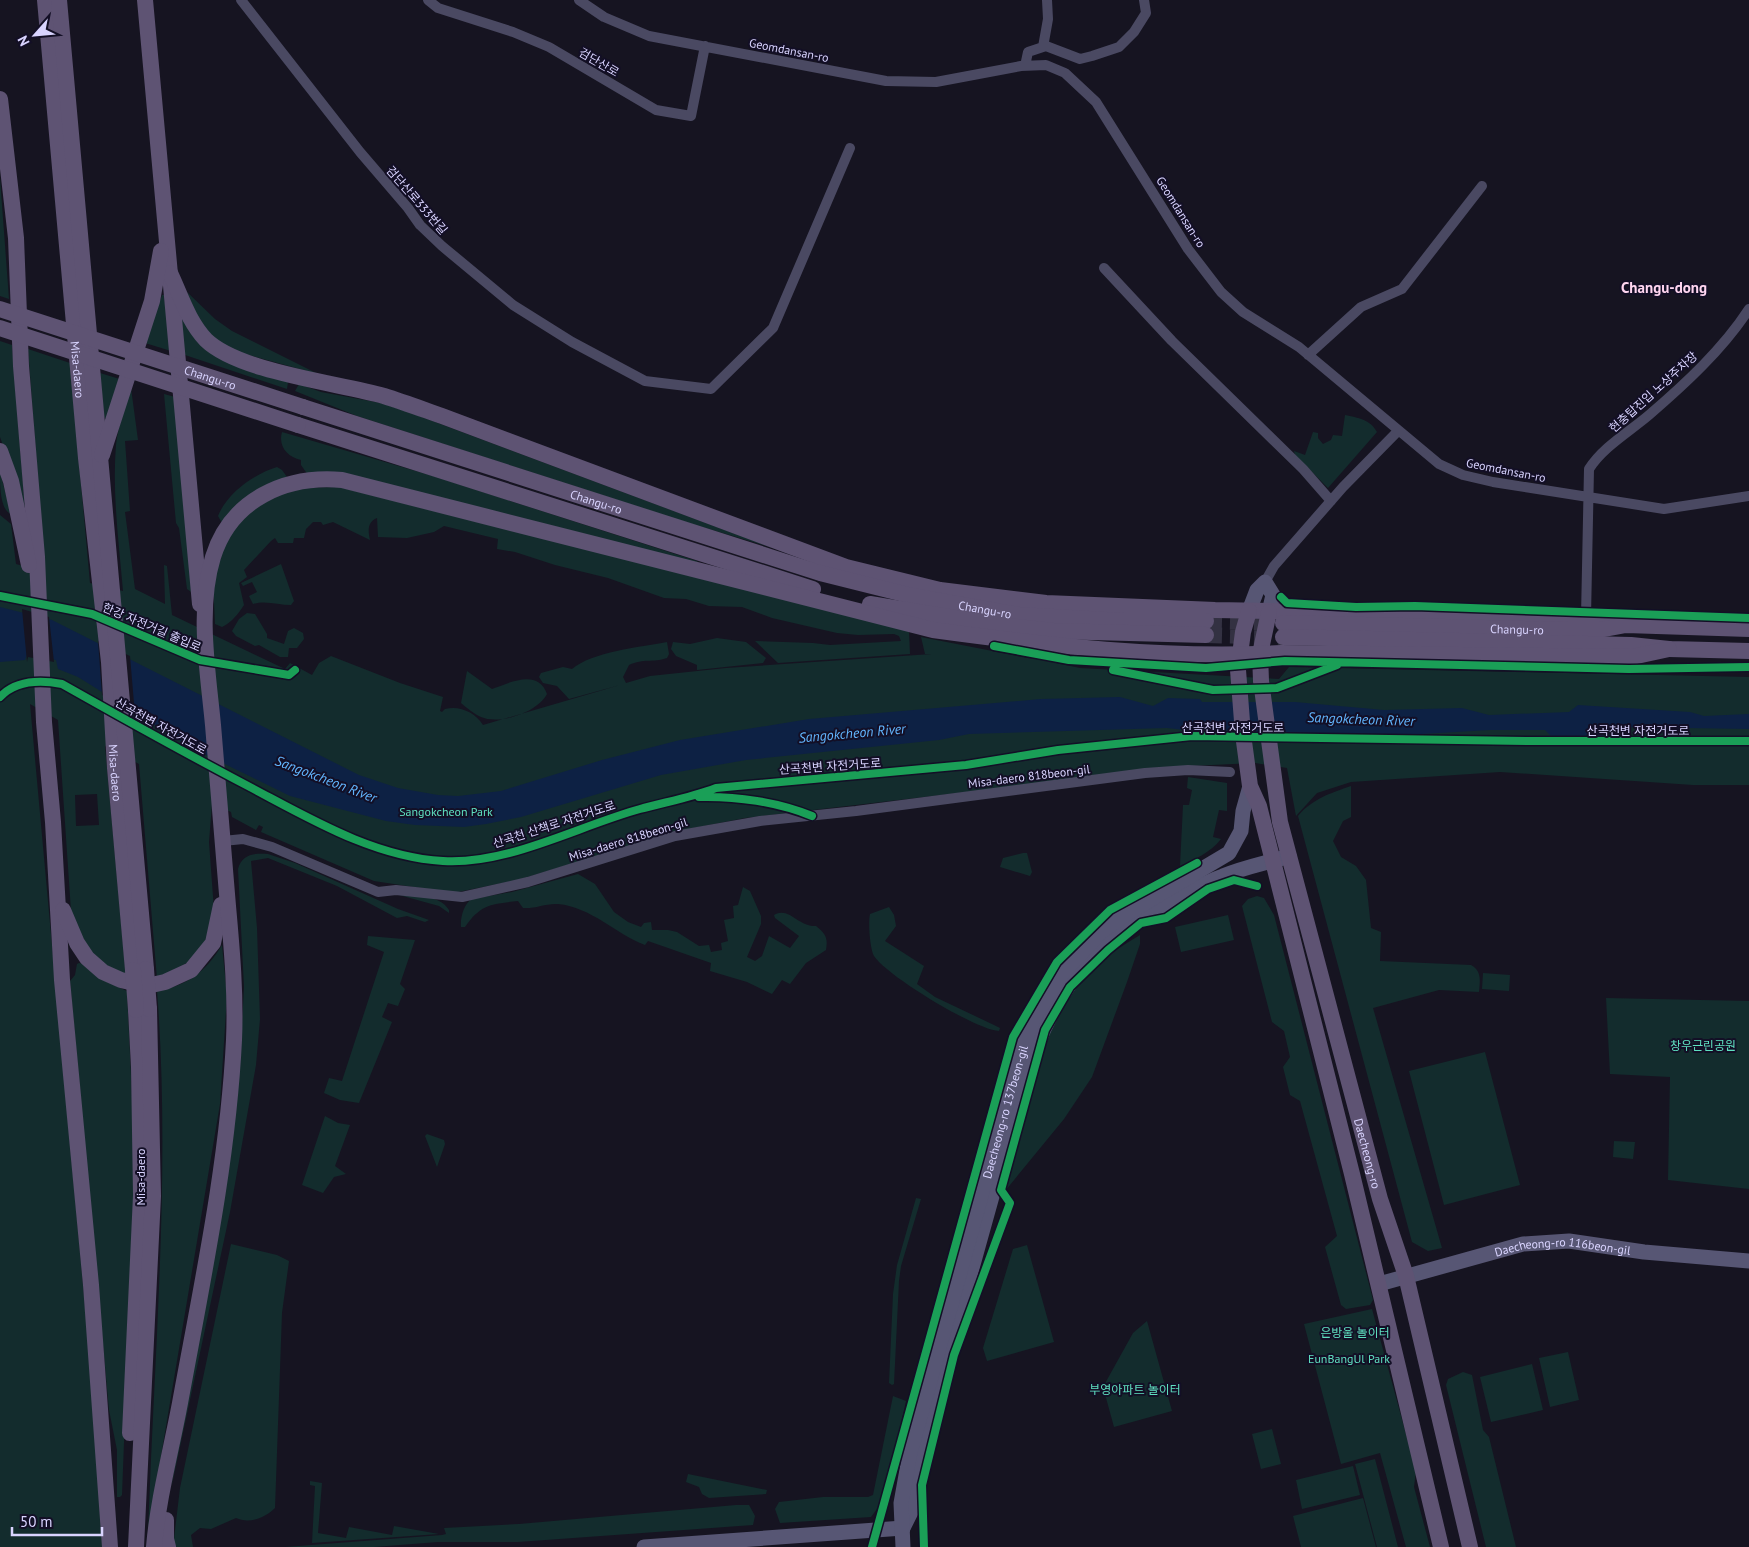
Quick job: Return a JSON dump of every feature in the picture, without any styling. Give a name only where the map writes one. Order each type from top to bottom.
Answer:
[{"type":"main road","name":"Misa-daero","points":[[45,0],[86,458],[104,577]]},
{"type":"main road","name":"Misa-daero","points":[[59,0],[100,459],[108,662],[122,772],[140,969],[153,1196],[136,1547]]},
{"type":"main road","points":[[145,0],[166,216],[199,603],[205,623]]},
{"type":"main road","points":[[0,99],[16,238],[32,558],[39,614],[44,722],[62,980],[91,1285],[110,1547]]},
{"type":"main road","points":[[100,459],[152,301],[166,216]]},
{"type":"main road","points":[[170,273],[185,309],[207,340],[220,351],[246,362],[384,396],[846,567],[940,590],[1046,603],[1269,612],[1586,617],[1626,625]]},
{"type":"main road","name":"Changu-ro","points":[[0,309],[820,573],[912,596],[1019,614],[1206,628],[1053,631],[991,624],[868,603],[797,584],[0,328]]},
{"type":"main road","points":[[0,451],[11,481],[32,558]]},
{"type":"main road","points":[[154,1547],[227,1135],[234,1037],[232,951],[205,641],[205,623],[212,560],[227,528],[248,506],[279,486],[303,480],[323,478],[342,480],[933,630],[1128,653],[1632,657],[1669,649]]},
{"type":"main road","points":[[1249,611],[1257,590],[1265,582],[1272,595],[1269,612]]},
{"type":"main road","name":"Daecheong-ro","points":[[1249,611],[1239,655],[1239,685],[1250,786],[1259,806],[1379,1284],[1441,1547]]},
{"type":"main road","name":"Daecheong-ro","points":[[1269,612],[1260,654],[1261,681],[1280,822],[1380,1199],[1406,1276],[1470,1547]]},
{"type":"main road","name":"Changu-ro","points":[[1749,629],[1626,625],[1599,630],[1283,630],[1631,645],[1669,649],[1749,650]]},
{"type":"main road","name":"Daecheong-ro 137beon-gil","points":[[902,1547],[901,1503],[921,1411],[1024,1042],[1035,1016],[1061,975],[1100,933],[1151,897],[1229,854],[1241,831],[1243,811],[1250,786]]},
{"type":"main road","name":"Daecheong-ro 137beon-gil","points":[[903,1528],[914,1506],[925,1437],[1023,1085],[1033,1054],[1052,1011],[1084,964],[1108,941],[1136,921],[1223,876],[1289,856]]},
{"type":"main road","points":[[57,893],[76,943],[86,958],[103,972],[121,980],[147,986],[165,982],[191,970],[213,943],[219,922],[225,873]]},
{"type":"main road","name":"Misa-daero","points":[[125,1547],[141,1195],[140,1067],[143,1009]]},
{"type":"main road","name":"Daecheong-ro 116beon-gil","points":[[1379,1284],[1523,1244],[1569,1241],[1644,1252],[1749,1261]]},
{"type":"main road","points":[[166,1478],[166,1539],[168,1547]]},
{"type":"main road","points":[[644,1547],[903,1528]]},
{"type":"street","name":"검단산로333번길","points":[[241,0],[360,152],[420,225],[442,246],[513,305],[572,342],[645,381],[711,389],[773,328],[850,148]]},
{"type":"street","name":"검단산로","points":[[428,0],[438,8],[513,32],[549,48],[656,110],[691,116],[705,46]]},
{"type":"street","name":"Geomdansan-ro","points":[[579,0],[604,17],[632,30],[669,40],[903,83],[936,82],[1025,66],[1046,65],[1055,67],[1080,85],[1109,120],[1184,243],[1221,292],[1243,312],[1283,336],[1308,355],[1439,464],[1463,475],[1664,508],[1749,496]]},
{"type":"street","points":[[1043,47],[1048,20],[1047,0]]},
{"type":"street","points":[[1025,66],[1028,52],[1046,46],[1080,59],[1119,47],[1134,32],[1146,13],[1144,0]]},
{"type":"street","points":[[1308,355],[1361,308],[1402,289],[1482,186]]},
{"type":"street","points":[[1104,268],[1172,341],[1303,469],[1331,501]]},
{"type":"street","name":"현충탑진입 노상주차장","points":[[1586,617],[1589,469],[1594,461],[1676,390],[1709,358],[1749,309]]},
{"type":"street","points":[[1265,582],[1274,566],[1331,501],[1398,431]]},
{"type":"street","name":"Misa-daero 818beon-gil","points":[[223,841],[243,839],[272,847],[378,892],[396,890],[462,897],[528,882],[675,836],[750,823],[1145,773],[1188,770],[1230,772]]},
{"type":"green space","points":[[0,178],[9,299],[0,296]]},
{"type":"green space","points":[[187,292],[215,319],[232,331],[318,374],[227,349],[201,326]]},
{"type":"green space","points":[[162,295],[164,295],[171,351],[145,343]]},
{"type":"green space","points":[[182,318],[190,332],[288,382],[287,389],[182,354]]},
{"type":"green space","points":[[0,341],[12,345],[25,508],[0,437]]},
{"type":"green space","name":"Sangokcheon Park","points":[[28,349],[70,363],[90,583],[123,591],[116,518],[115,463],[118,430],[131,388],[138,440],[125,441],[130,511],[125,512],[135,589],[165,604],[164,565],[167,566],[172,615],[285,669],[290,663],[312,675],[319,663],[331,656],[400,683],[443,697],[440,711],[442,712],[450,708],[461,709],[476,716],[483,725],[620,685],[569,699],[557,686],[543,683],[539,677],[541,673],[563,667],[572,669],[591,658],[630,648],[667,642],[669,654],[667,658],[629,665],[623,677],[626,683],[650,676],[726,668],[932,654],[925,654],[921,637],[1028,658],[1057,659],[1056,663],[1080,668],[1279,679],[1289,667],[1749,677],[1749,785],[1693,785],[1500,772],[1351,782],[1317,793],[1296,816],[1287,768],[1255,763],[1190,766],[745,818],[683,830],[518,880],[453,893],[374,881],[261,832],[263,827],[259,825],[256,830],[232,817],[231,812],[212,804],[209,842],[214,910],[212,930],[196,958],[157,979],[139,764],[105,746],[126,977],[120,976],[86,950],[71,911],[58,720],[30,704],[87,1329],[104,1547],[0,1547],[0,515],[11,524],[16,564],[45,572]],"holes":[[[97,794],[99,825],[76,826],[75,795]]]},
{"type":"green space","points":[[100,373],[123,380],[106,419],[104,417]]},
{"type":"green space","points":[[299,384],[321,392],[381,403],[411,413],[773,548],[682,521],[357,416],[295,391]]},
{"type":"green space","points":[[164,394],[175,397],[194,594],[187,589],[179,528],[176,523]]},
{"type":"green space","points":[[1345,415],[1359,418],[1371,424],[1377,432],[1328,488],[1295,455],[1294,451],[1305,455],[1313,432],[1318,433],[1318,438],[1323,444],[1331,440],[1333,435],[1342,436]]},
{"type":"green space","points":[[282,432],[433,476],[697,561],[698,563],[308,475],[301,465],[301,460],[288,454],[285,450],[281,442]]},
{"type":"green space","points":[[277,467],[287,477],[222,523],[218,516],[235,492],[259,474]]},
{"type":"green space","points":[[0,472],[11,514],[7,512],[3,503]]},
{"type":"green space","points":[[339,487],[909,631],[910,654],[778,663],[755,641],[830,645],[901,641],[899,636],[894,634],[858,635],[837,633],[772,618],[742,607],[709,606],[686,599],[664,598],[608,578],[555,565],[515,552],[497,549],[498,539],[444,526],[434,532],[407,538],[378,537],[377,518],[370,524],[370,540],[333,522],[323,525],[321,522],[313,522],[306,529],[304,538],[294,538],[293,543],[278,543],[275,538],[244,570],[247,577],[239,583],[244,605],[242,608],[222,627],[215,624],[213,580],[218,555],[242,516],[289,488]]},
{"type":"green space","points":[[281,564],[294,601],[291,605],[253,604],[249,596],[257,592],[252,582],[243,586],[241,583]]},
{"type":"green space","points":[[247,613],[255,614],[267,634],[267,638],[284,644],[288,631],[294,628],[303,633],[304,639],[297,648],[289,648],[288,657],[280,657],[259,645],[255,646],[236,636],[232,631],[239,619]]},
{"type":"green space","points":[[717,638],[746,642],[766,658],[763,663],[697,670],[697,665],[676,656],[671,649],[673,642],[690,644]]},
{"type":"green space","points":[[467,671],[492,689],[514,681],[530,679],[537,681],[543,686],[547,694],[535,707],[517,716],[498,719],[481,717],[461,703]]},
{"type":"green space","points":[[1188,777],[1227,783],[1227,811],[1219,810],[1213,837],[1221,839],[1217,844],[1197,858],[1180,866],[1183,805],[1189,805],[1192,790],[1187,788]]},
{"type":"green space","points":[[1351,786],[1351,817],[1343,821],[1333,841],[1341,857],[1356,866],[1366,880],[1371,928],[1381,932],[1380,961],[1471,965],[1475,967],[1480,977],[1479,992],[1439,990],[1373,1008],[1442,1248],[1428,1251],[1412,1242],[1298,816],[1316,801]]},
{"type":"green space","points":[[1027,853],[1032,872],[1030,876],[1000,867],[1003,858]]},
{"type":"green space","points":[[268,854],[295,863],[398,909],[429,920],[425,922],[407,916],[397,918],[337,886],[268,858],[251,861],[257,928],[260,1019],[256,1065],[230,1212],[171,1489],[240,1062],[244,987],[238,869],[242,860],[246,857]]},
{"type":"green space","points":[[578,874],[595,884],[614,912],[628,922],[641,927],[644,923],[651,922],[652,930],[677,932],[699,946],[709,945],[711,952],[722,950],[721,943],[728,941],[724,920],[734,918],[733,906],[738,905],[743,887],[750,891],[761,916],[761,924],[747,957],[755,961],[762,956],[769,936],[790,948],[799,936],[775,918],[774,915],[779,913],[784,913],[804,923],[816,926],[826,936],[826,950],[806,963],[790,984],[782,980],[772,994],[747,982],[710,971],[711,963],[648,941],[645,945],[592,915],[570,906],[554,904],[523,908],[518,901],[494,904],[482,909],[465,927],[461,927],[463,911],[472,899],[512,892]]},
{"type":"green space","points":[[399,895],[420,896],[440,901],[449,910],[449,913],[439,906]]},
{"type":"green space","points":[[1257,896],[1264,898],[1274,915],[1373,1300],[1370,1305],[1346,1309],[1341,1305],[1325,1247],[1337,1236],[1300,1101],[1290,1095],[1283,1067],[1290,1057],[1284,1031],[1272,1022],[1242,906],[1248,899]]},
{"type":"green space","points":[[889,907],[894,915],[896,926],[885,941],[924,966],[917,984],[935,997],[1000,1028],[999,1031],[972,1022],[933,1001],[896,976],[874,956],[871,948],[870,914]]},
{"type":"green space","points":[[1228,915],[1234,940],[1181,952],[1175,927]]},
{"type":"green space","points":[[1140,935],[1140,944],[1092,1077],[1064,1119],[1005,1191],[1050,1023],[1088,967]]},
{"type":"green space","points":[[368,936],[415,940],[400,984],[405,989],[398,1006],[388,1003],[382,1017],[392,1022],[359,1103],[340,1100],[324,1093],[329,1078],[342,1081],[384,952],[367,945]]},
{"type":"green space","points":[[222,945],[227,996],[220,1104],[148,1534],[162,1194],[161,1058],[157,990],[178,985],[195,976],[210,962]]},
{"type":"green space","points":[[77,964],[84,964],[103,980],[127,991],[133,1117],[133,1207],[122,1495],[120,1497],[117,1497],[117,1450],[109,1410],[70,981],[75,975]]},
{"type":"green space","points":[[1483,973],[1510,975],[1509,991],[1482,989]]},
{"type":"green space","name":"창우근린공원","points":[[1606,998],[1749,1001],[1749,1189],[1668,1180],[1670,1077],[1610,1074]]},
{"type":"green space","points":[[1485,1052],[1520,1185],[1444,1205],[1409,1071]]},
{"type":"green space","points":[[325,1116],[338,1123],[350,1125],[335,1166],[346,1174],[334,1177],[323,1193],[302,1185]]},
{"type":"green space","points":[[427,1134],[444,1140],[445,1144],[437,1167],[425,1136]]},
{"type":"green space","points":[[1614,1141],[1635,1142],[1633,1159],[1613,1157]]},
{"type":"green space","points":[[916,1198],[921,1199],[901,1266],[899,1281],[894,1384],[892,1385],[889,1383],[893,1294],[897,1265]]},
{"type":"green space","points":[[231,1244],[277,1255],[289,1261],[282,1313],[275,1508],[267,1515],[257,1519],[241,1520],[236,1518],[211,1529],[200,1528],[191,1535],[193,1547],[173,1547],[180,1488]]},
{"type":"green space","points":[[1027,1245],[1054,1342],[987,1361],[983,1348],[1013,1249]]},
{"type":"green space","name":"EunBangUl Park","points":[[1372,1309],[1416,1471],[1414,1487],[1430,1547],[1406,1547],[1380,1453],[1341,1464],[1304,1324]]},
{"type":"green space","name":"부영아파트 놀이터","points":[[1147,1321],[1172,1411],[1114,1427],[1103,1387],[1133,1333]]},
{"type":"green space","points":[[1568,1352],[1579,1400],[1550,1407],[1539,1358]]},
{"type":"green space","points":[[1532,1364],[1543,1410],[1491,1422],[1480,1377]]},
{"type":"green space","points":[[1463,1372],[1472,1375],[1483,1430],[1489,1437],[1516,1547],[1486,1547],[1446,1385],[1448,1379]]},
{"type":"green space","points":[[893,1396],[906,1401],[885,1498],[871,1517],[780,1523],[775,1509],[779,1502],[823,1497],[868,1497],[873,1495]]},
{"type":"green space","points":[[1272,1429],[1281,1464],[1261,1469],[1252,1434]]},
{"type":"green space","points":[[1375,1459],[1398,1547],[1377,1547],[1355,1464]]},
{"type":"green space","points":[[1353,1466],[1360,1495],[1302,1509],[1296,1480]]},
{"type":"green space","points":[[688,1474],[767,1490],[766,1494],[709,1498],[702,1494],[699,1487],[686,1482]]},
{"type":"green space","points":[[310,1481],[322,1483],[318,1533],[346,1538],[349,1527],[392,1535],[394,1526],[439,1534],[312,1543],[315,1486],[310,1485]]},
{"type":"green space","points":[[1363,1498],[1376,1547],[1301,1547],[1293,1516]]},
{"type":"green space","points":[[749,1505],[755,1516],[753,1525],[518,1542],[438,1542],[374,1547],[285,1547],[442,1535],[446,1534],[444,1528],[519,1524]]},
{"type":"water","name":"Sangokcheon River","points":[[0,607],[52,620],[359,775],[398,788],[438,795],[458,796],[501,791],[602,760],[680,740],[809,719],[1041,699],[1120,697],[1153,706],[1168,698],[1200,699],[1202,702],[1295,702],[1384,710],[1462,708],[1489,715],[1569,712],[1578,705],[1690,712],[1704,716],[1749,714],[1749,729],[1622,727],[1599,741],[1557,742],[1545,730],[1490,730],[1387,736],[1293,735],[1232,730],[1211,732],[1202,729],[1201,732],[1190,730],[1188,732],[1167,728],[969,734],[939,740],[746,760],[661,775],[521,817],[486,824],[464,827],[415,825],[386,821],[290,796],[192,748],[78,677],[58,669],[56,660],[27,654],[25,660],[0,662]]},
{"type":"pier","points":[[22,609],[49,617],[54,662],[28,657],[27,662]]},
{"type":"pier","points":[[98,641],[130,656],[135,715],[102,695]]},
{"type":"tunnel","points":[[1206,621],[1281,623]]},
{"type":"tunnel","points":[[1206,635],[1283,637]]},
{"type":"cycle path","name":"한강 자전거길 출입로","points":[[0,596],[92,614],[200,660],[289,675],[295,670]]},
{"type":"cycle path","points":[[1281,597],[1287,603],[1356,607],[1415,606],[1749,618]]},
{"type":"cycle path","points":[[994,646],[1069,660],[1206,668],[1285,661],[1629,669],[1749,667]]},
{"type":"cycle path","points":[[1113,670],[1213,690],[1277,688],[1337,665]]},
{"type":"cycle path","name":"산곡천변 자전거도로","points":[[0,697],[6,691],[21,684],[37,682],[62,684],[318,823],[367,844],[392,852],[417,858],[443,861],[468,861],[518,851],[616,816],[697,795],[716,788],[966,765],[1058,750],[1192,736],[1530,741],[1749,741]]},
{"type":"cycle path","points":[[699,797],[757,801],[785,807],[812,816]]},
{"type":"cycle path","points":[[872,1547],[1013,1037],[1057,962],[1110,910],[1197,863]]},
{"type":"cycle path","points":[[924,1547],[922,1485],[954,1355],[1010,1203],[1001,1190],[1045,1030],[1070,987],[1108,950],[1141,923],[1166,918],[1208,889],[1234,880],[1257,886]]},
{"type":"district","name":"Changu-dong","points":[[1664,287]]},
{"type":"park label","name":"은방울 놀이터","points":[[1355,1332]]}]
